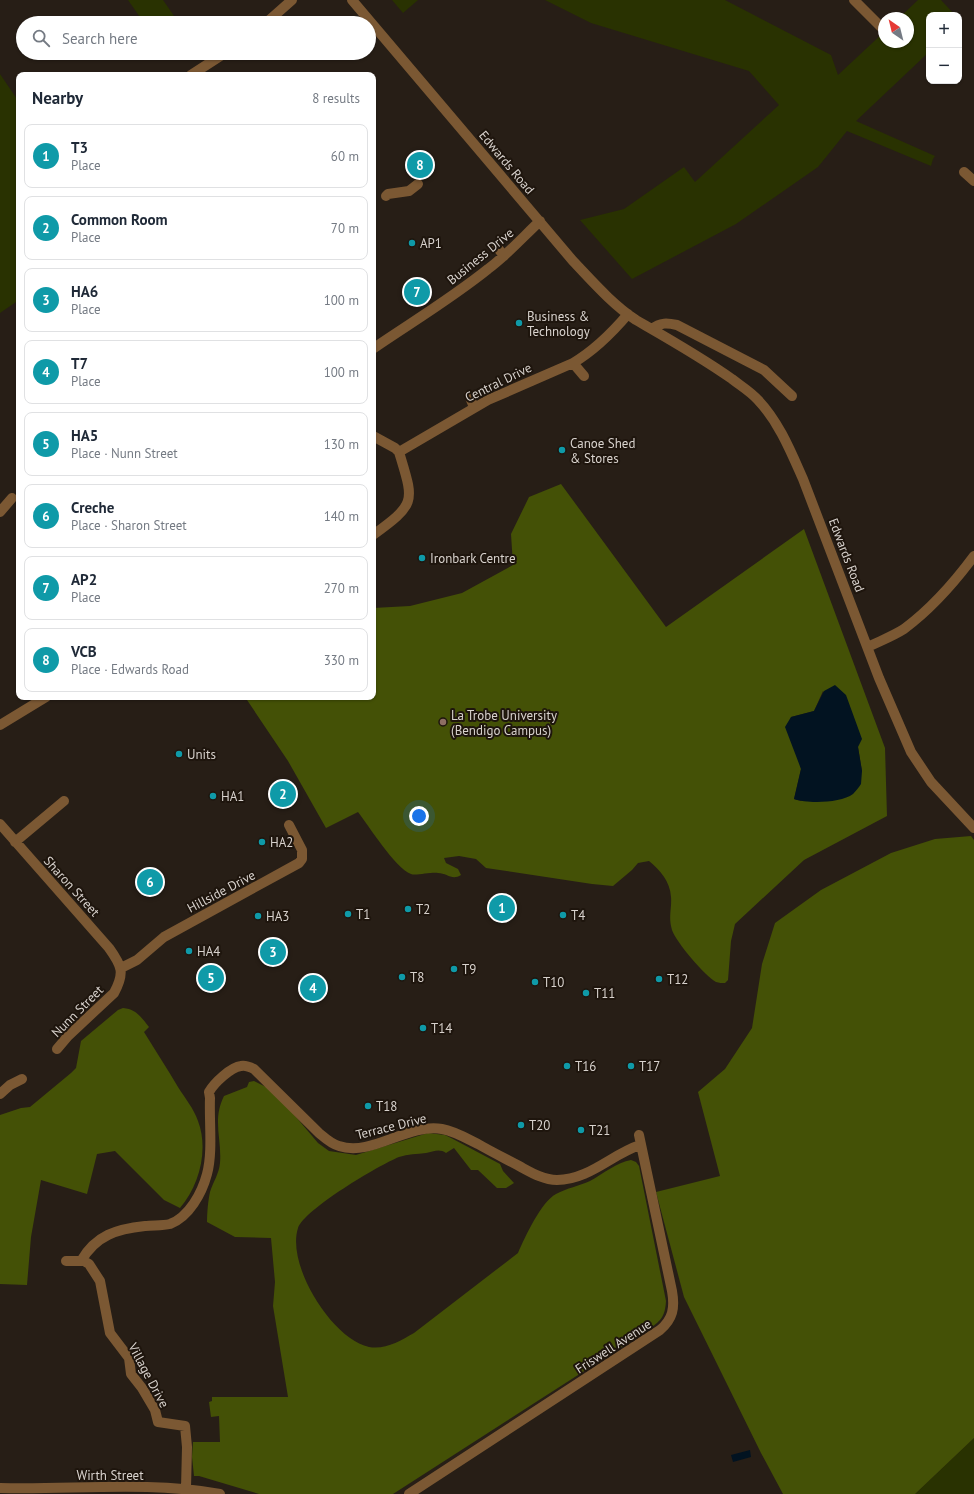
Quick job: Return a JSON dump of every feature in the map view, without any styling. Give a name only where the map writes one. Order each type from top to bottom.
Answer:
[{"type":"street","points":[[274,16],[292,0]]},
{"type":"street","name":"Edwards Road","points":[[352,0],[366,16]]},
{"type":"street","points":[[854,0],[878,24]]},
{"type":"street","name":"Edwards Road","points":[[376,28],[589,278],[628,314],[652,330],[695,354],[732,379],[758,400],[770,414],[790,450],[803,479],[895,717],[916,760],[931,782],[974,828]]},
{"type":"street","points":[[196,72],[214,60]]},
{"type":"street","points":[[964,172],[974,181]]},
{"type":"street","points":[[386,196],[388,194],[409,190],[418,184]]},
{"type":"street","name":"Business Drive","points":[[376,347],[427,313],[487,270],[504,256],[540,221]]},
{"type":"street","points":[[497,247],[504,256]]},
{"type":"street","name":"Central Drive","points":[[399,452],[474,407],[526,382],[573,363],[594,349],[628,314]]},
{"type":"street","points":[[652,330],[661,324],[669,323],[677,325],[764,370],[792,396]]},
{"type":"street","points":[[573,363],[584,376]]},
{"type":"street","points":[[469,395],[474,407]]},
{"type":"street","points":[[376,438],[395,448],[399,452],[409,487],[409,501],[399,516],[376,533]]},
{"type":"street","points":[[0,512],[12,498]]},
{"type":"street","points":[[868,647],[904,629],[951,586],[974,556]]},
{"type":"street","points":[[0,725],[41,700]]},
{"type":"street","points":[[15,842],[64,801]]},
{"type":"street","name":"Sharon Street","points":[[0,824],[109,948],[117,959],[121,968]]},
{"type":"street","name":"Hillside Drive","points":[[121,968],[137,960],[164,937],[300,863],[302,859],[302,850],[289,825]]},
{"type":"street","name":"Nunn Street","points":[[57,1049],[68,1036],[114,993],[118,985],[121,968]]},
{"type":"street","name":"Terrace Drive","points":[[81,1261],[86,1252],[96,1241],[109,1234],[131,1228],[165,1225],[177,1220],[187,1213],[199,1194],[209,1169],[210,1098],[208,1092],[212,1085],[240,1066],[254,1068],[328,1141],[345,1148],[371,1146],[422,1129],[442,1129],[463,1136],[539,1176],[559,1180],[588,1172],[639,1140]]},
{"type":"street","points":[[0,1094],[10,1085],[22,1079]]},
{"type":"street","name":"Friswell Avenue","points":[[409,1494],[660,1330],[671,1318],[674,1311],[672,1291],[639,1140]]},
{"type":"street","points":[[66,1261],[81,1261]]},
{"type":"street","name":"Village Drive","points":[[81,1261],[89,1264],[100,1281],[110,1333],[129,1358],[131,1374],[142,1388],[155,1410],[158,1422],[185,1426],[187,1447],[186,1488]]},
{"type":"street","name":"Wirth Street","points":[[0,1488],[186,1488],[220,1494]]},
{"type":"green space","points":[[128,0],[163,0],[174,16],[139,16]]},
{"type":"green space","points":[[392,0],[418,0],[403,13]]},
{"type":"green space","points":[[545,0],[725,0],[831,55],[838,75],[878,38],[878,48],[914,48],[914,12],[905,12],[918,0],[941,0],[952,12],[926,12],[926,55],[856,121],[935,156],[931,166],[847,131],[818,167],[736,224],[632,279],[580,220],[624,209],[684,167],[695,182],[779,105],[749,71],[591,23]]},
{"type":"green space","points":[[0,74],[16,98],[16,302],[0,313]]},
{"type":"green space","points":[[561,484],[666,627],[804,529],[885,748],[887,816],[804,860],[735,924],[731,941],[728,980],[725,983],[719,983],[711,979],[698,966],[675,935],[670,921],[671,897],[669,886],[661,872],[649,861],[638,863],[613,886],[486,868],[476,859],[459,856],[444,858],[446,863],[458,869],[461,875],[458,877],[452,877],[441,873],[411,874],[398,864],[390,855],[358,812],[326,828],[288,761],[247,700],[376,700],[376,608],[410,606],[462,593],[513,565],[511,534],[529,497]],"holes":[[[823,691],[858,747],[862,771],[801,801],[794,799],[801,769],[791,717],[814,711]]]},
{"type":"green space","points":[[971,836],[974,840],[974,1438],[915,1494],[783,1494],[761,1453],[684,1297],[656,1192],[720,1176],[698,1092],[725,1069],[752,1028],[762,964],[775,923],[821,890],[891,853],[935,839]]},
{"type":"green space","points":[[123,1008],[135,1012],[149,1027],[144,1032],[192,1108],[198,1121],[201,1132],[202,1155],[197,1178],[187,1199],[180,1208],[164,1200],[115,1151],[97,1154],[87,1194],[41,1180],[31,1237],[27,1285],[0,1284],[0,1115],[21,1108],[30,1107],[71,1073],[76,1068],[81,1041],[118,1010]]},
{"type":"green space","points":[[254,1081],[274,1091],[318,1143],[329,1151],[356,1155],[428,1133],[445,1135],[500,1164],[503,1171],[514,1183],[506,1188],[497,1188],[478,1170],[471,1170],[454,1148],[446,1153],[438,1151],[399,1157],[360,1178],[314,1210],[298,1228],[296,1243],[299,1261],[305,1280],[327,1316],[355,1341],[375,1348],[387,1346],[414,1333],[518,1253],[534,1220],[550,1198],[560,1192],[590,1181],[621,1163],[631,1160],[636,1162],[639,1166],[666,1301],[663,1315],[659,1321],[648,1330],[393,1494],[259,1494],[199,1476],[194,1476],[192,1457],[193,1442],[220,1442],[219,1416],[211,1417],[209,1402],[212,1401],[212,1397],[288,1397],[273,1306],[275,1282],[271,1238],[235,1237],[207,1222],[210,1192],[220,1163],[218,1121],[220,1105],[224,1096],[247,1087],[249,1082]]},
{"type":"green space","points":[[974,1438],[974,1494],[915,1494]]},
{"type":"water","points":[[835,685],[846,695],[862,739],[858,747],[862,771],[861,784],[853,794],[841,799],[824,802],[800,801],[794,799],[801,769],[785,727],[791,717],[814,711],[824,691]]},
{"type":"water","points":[[750,1450],[751,1457],[733,1462],[731,1455]]},
{"type":"place","name":"VCB","points":[[420,165]]},
{"type":"place","name":"AP1","points":[[412,243]]},
{"type":"place","name":"AP2","points":[[417,292]]},
{"type":"place","name":"Business & Technology","points":[[519,323]]},
{"type":"place","name":"Canoe Shed & Stores","points":[[562,450]]},
{"type":"place","name":"Ironbark Centre","points":[[422,558]]},
{"type":"place","name":"La Trobe University (Bendigo Campus)","points":[[443,722]]},
{"type":"place","name":"Units","points":[[179,754]]},
{"type":"place","name":"Common Room","points":[[283,794]]},
{"type":"place","name":"HA1","points":[[213,796]]},
{"type":"place","name":"HA2","points":[[262,842]]},
{"type":"place","name":"Creche","points":[[150,882]]},
{"type":"place","name":"T3","points":[[502,908]]},
{"type":"place","name":"T2","points":[[408,909]]},
{"type":"place","name":"T1","points":[[348,914]]},
{"type":"place","name":"T4","points":[[563,915]]},
{"type":"place","name":"HA3","points":[[258,916]]},
{"type":"place","name":"HA4","points":[[189,951]]},
{"type":"place","name":"HA6","points":[[273,952]]},
{"type":"place","name":"T9","points":[[454,969]]},
{"type":"place","name":"T8","points":[[402,977]]},
{"type":"place","name":"HA5","points":[[211,978]]},
{"type":"place","name":"T12","points":[[659,979]]},
{"type":"place","name":"T10","points":[[535,982]]},
{"type":"place","name":"T7","points":[[313,988]]},
{"type":"place","name":"T11","points":[[586,993]]},
{"type":"place","name":"T14","points":[[423,1028]]},
{"type":"place","name":"T16","points":[[567,1066]]},
{"type":"place","name":"T17","points":[[631,1066]]},
{"type":"place","name":"T18","points":[[368,1106]]},
{"type":"place","name":"T20","points":[[521,1125]]},
{"type":"place","name":"T21","points":[[581,1130]]}]
